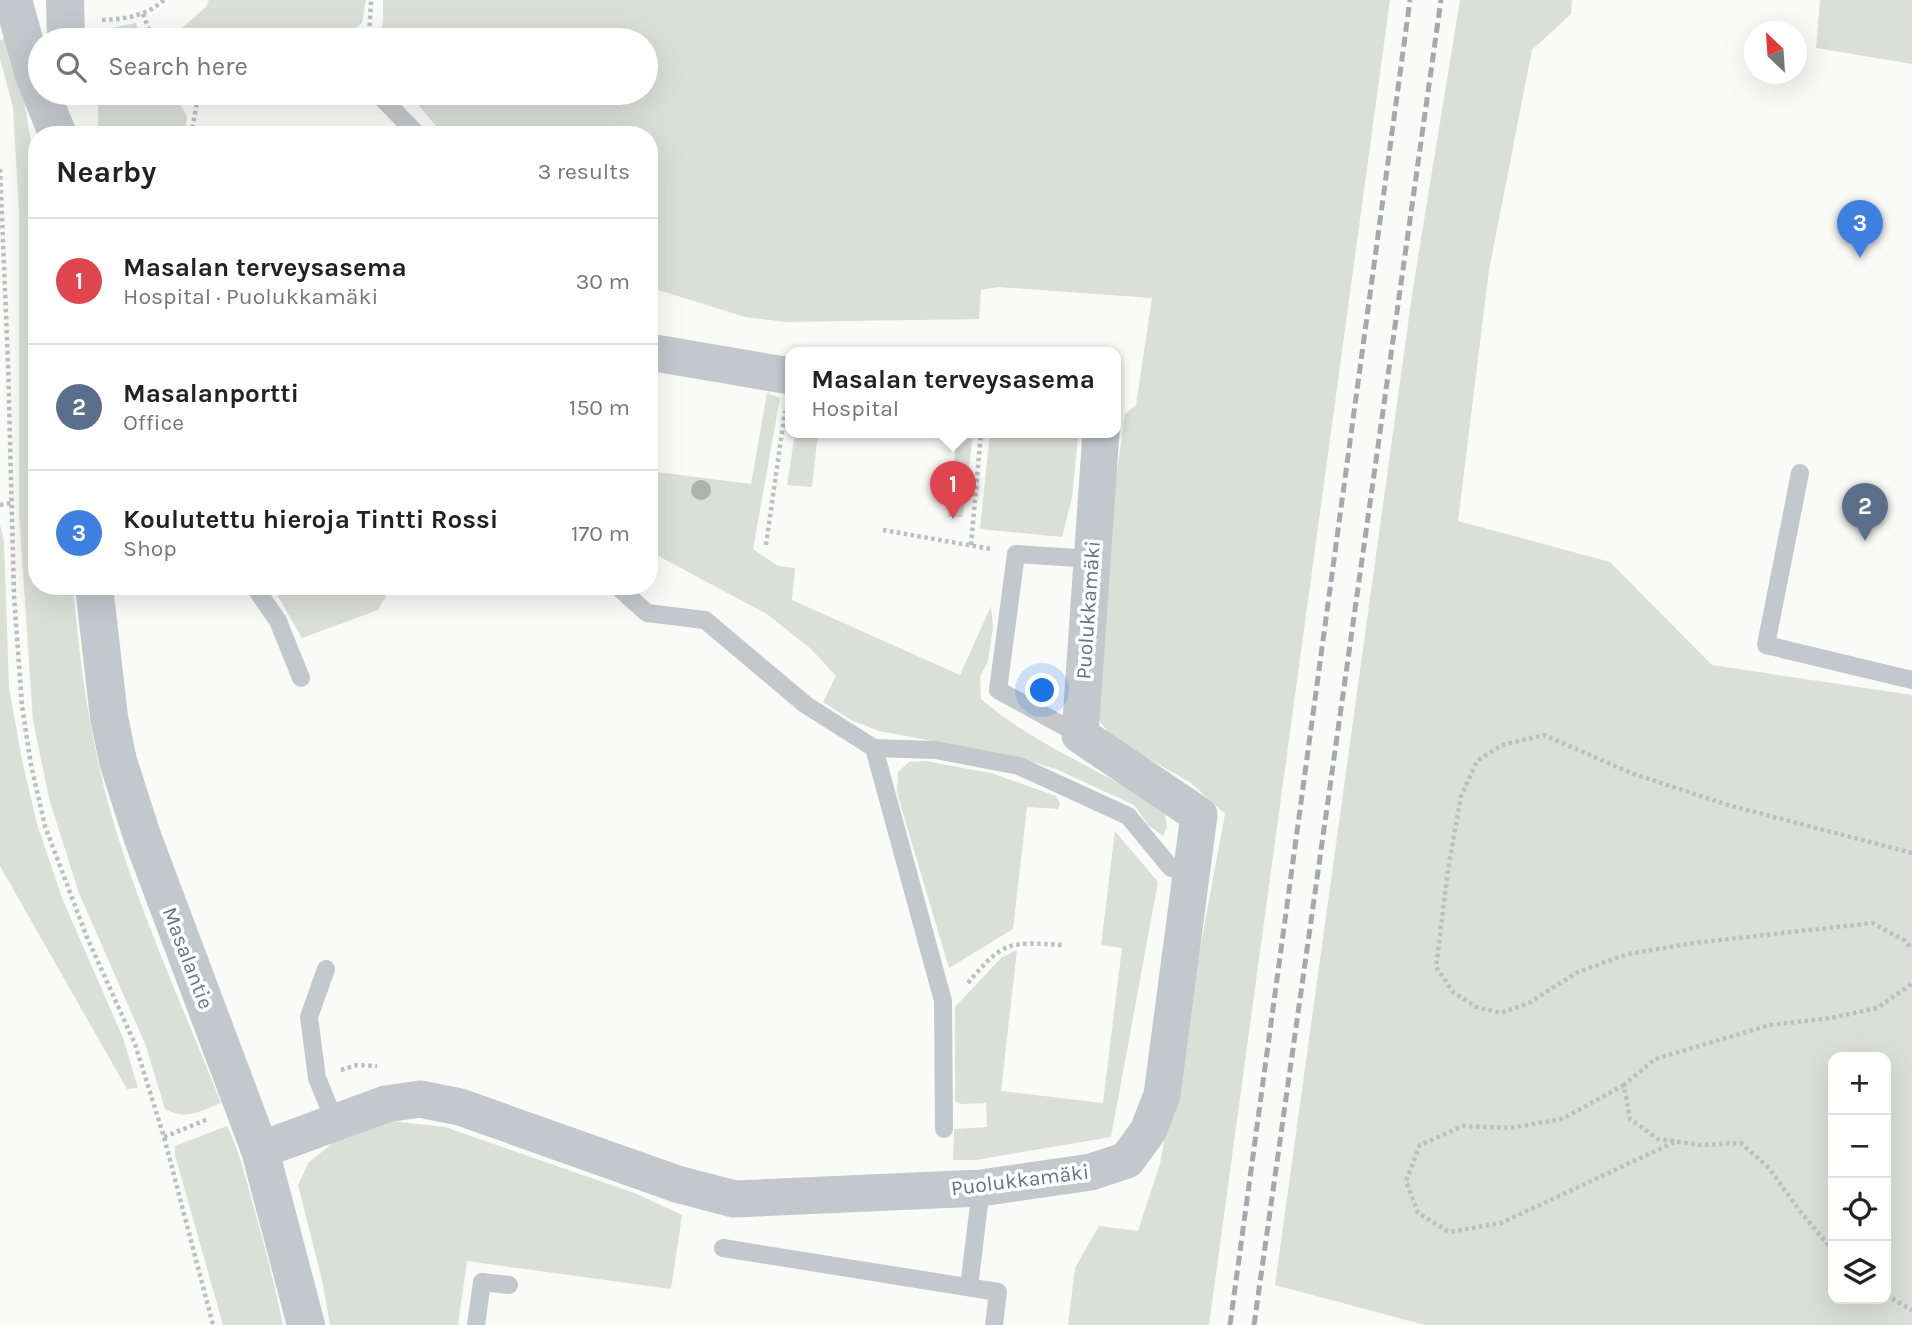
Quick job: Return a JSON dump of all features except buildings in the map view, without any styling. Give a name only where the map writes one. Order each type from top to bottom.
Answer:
[{"type":"street","points":[[13,0],[28,54]]},
{"type":"street","points":[[65,0],[66,28]]},
{"type":"street","points":[[47,105],[55,126]]},
{"type":"street","points":[[60,126],[63,105]]},
{"type":"street","points":[[658,354],[785,375]]},
{"type":"street","name":"Puolukkamäki","points":[[260,1150],[386,1104],[420,1099],[460,1107],[677,1184],[734,1199],[981,1188],[1091,1172],[1127,1160],[1148,1131],[1162,1095],[1199,815],[1080,735],[1101,438]]},
{"type":"street","name":"Masalantie","points":[[95,595],[109,717],[118,761],[147,849],[260,1150],[306,1325]]},
{"type":"lane","points":[[389,105],[409,126]]},
{"type":"lane","points":[[1800,473],[1766,645],[1912,680]]},
{"type":"lane","points":[[1080,735],[998,690],[1016,554],[1092,559]]},
{"type":"lane","points":[[260,595],[278,621],[301,678]]},
{"type":"lane","points":[[627,595],[647,613],[705,620],[807,705],[874,748],[936,750],[1019,766],[1128,816],[1171,868],[1191,874]]},
{"type":"lane","points":[[874,748],[943,1001],[944,1129]]},
{"type":"lane","points":[[326,969],[309,1017],[317,1078],[335,1122]]},
{"type":"lane","points":[[969,1287],[981,1188]]},
{"type":"lane","points":[[723,1248],[998,1292],[995,1325]]},
{"type":"lane","points":[[477,1325],[482,1282],[509,1285]]},
{"type":"path","points":[[370,28],[371,0]]},
{"type":"path","points":[[143,14],[148,28]]},
{"type":"path","points":[[193,126],[197,105]]},
{"type":"path","points":[[0,169],[14,596],[22,706],[31,765],[42,813],[86,935],[135,1044],[164,1137],[213,1325]]},
{"type":"path","points":[[766,545],[785,411]]},
{"type":"path","points":[[971,545],[981,438]]},
{"type":"path","points":[[0,505],[11,503]]},
{"type":"path","points":[[883,530],[1016,554]]},
{"type":"path","points":[[1912,853],[1728,805],[1631,773],[1544,735],[1502,745],[1477,761],[1461,796],[1448,870],[1436,967],[1453,992],[1476,1007],[1501,1013],[1529,1003],[1578,972],[1628,954],[1694,943],[1752,935],[1813,932],[1872,923],[1904,940],[1912,949]]},
{"type":"path","points":[[943,1001],[959,994],[997,951],[1017,943],[1063,944]]},
{"type":"path","points":[[1676,1141],[1501,1223],[1449,1231],[1418,1213],[1406,1181],[1420,1145],[1463,1126],[1510,1128],[1562,1119],[1624,1086],[1655,1059],[1770,1025],[1831,1018],[1877,1008],[1912,982]]},
{"type":"path","points":[[317,1078],[358,1065],[382,1066]]},
{"type":"path","points":[[1624,1086],[1630,1119],[1658,1139],[1701,1145],[1741,1143],[1769,1168],[1828,1245]]},
{"type":"path","points":[[164,1137],[244,1105]]},
{"type":"path","points":[[1891,1298],[1912,1310]]},
{"type":"shaded area","points":[[209,0],[366,0],[362,23],[356,28],[182,28],[206,7]]},
{"type":"shaded area","points":[[383,0],[1390,0],[1209,1325],[1068,1325],[1075,1268],[1099,1226],[1138,1231],[1160,1164],[1225,814],[1191,783],[1114,739],[1097,718],[1108,538],[1125,414],[1136,405],[1152,298],[998,287],[981,290],[979,319],[786,322],[745,317],[658,290],[658,126],[436,126],[418,105],[658,105],[658,28],[381,28]]},
{"type":"shaded area","points":[[1460,0],[1572,0],[1571,14],[1532,50],[1489,270],[1458,521],[1610,562],[1712,665],[1912,695],[1912,1325],[1425,1325],[1275,1285],[1413,288]]},
{"type":"shaded area","points":[[1820,0],[1912,0],[1912,64],[1816,48]]},
{"type":"shaded area","points":[[136,23],[137,28],[112,28]]},
{"type":"shaded area","points":[[9,38],[28,126],[28,595],[74,595],[78,641],[95,749],[119,841],[146,917],[221,1103],[193,1114],[173,1113],[165,1109],[146,1046],[79,893],[50,802],[33,721],[19,513],[19,213],[13,107],[0,59],[0,40]]},
{"type":"shaded area","points":[[98,105],[180,105],[187,116],[186,126],[98,126]]},
{"type":"shaded area","points":[[767,393],[780,398],[753,549],[778,566],[795,568],[792,600],[960,675],[991,606],[993,627],[988,661],[980,677],[981,699],[1030,734],[1126,787],[1165,814],[1167,827],[1163,836],[1148,825],[1134,805],[1056,769],[1003,754],[879,731],[851,720],[823,702],[836,676],[811,649],[767,614],[658,556],[658,472],[751,484]]},
{"type":"shaded area","points":[[794,438],[817,438],[812,487],[787,485]]},
{"type":"shaded area","points":[[957,438],[972,438],[963,517],[948,517]]},
{"type":"shaded area","points":[[989,438],[1078,438],[1072,498],[1062,537],[980,529]]},
{"type":"shaded area","points":[[0,524],[4,542],[9,687],[37,824],[62,898],[123,1038],[138,1088],[127,1089],[0,866]]},
{"type":"shaded area","points":[[277,595],[387,595],[378,610],[302,638]]},
{"type":"shaded area","points":[[925,761],[991,773],[1056,796],[1060,803],[1058,809],[1027,807],[1013,929],[949,968],[897,793],[898,772],[909,762]]},
{"type":"shaded area","points":[[1115,831],[1158,882],[1111,1137],[975,1160],[953,1160],[954,1129],[987,1127],[986,1103],[961,1104],[955,1101],[955,1007],[1001,958],[1017,950],[1001,1091],[1103,1103],[1122,948],[1101,945]]},
{"type":"shaded area","points":[[391,1121],[445,1127],[637,1194],[682,1215],[671,1289],[467,1261],[458,1325],[330,1325],[322,1280],[298,1185],[309,1162],[333,1143]]},
{"type":"shaded area","points":[[227,1126],[245,1177],[283,1325],[223,1325],[175,1155],[175,1146]]},
{"type":"railway","points":[[1230,1325],[1410,0]]},
{"type":"railway","points":[[1254,1325],[1441,0]]},
{"type":"place","name":"Koulutettu hieroja Tintti Rossi","points":[[1860,258]]},
{"type":"place","name":"Masalan terveysasema","points":[[953,519]]},
{"type":"place","name":"Masalanportti","points":[[1865,541]]}]
